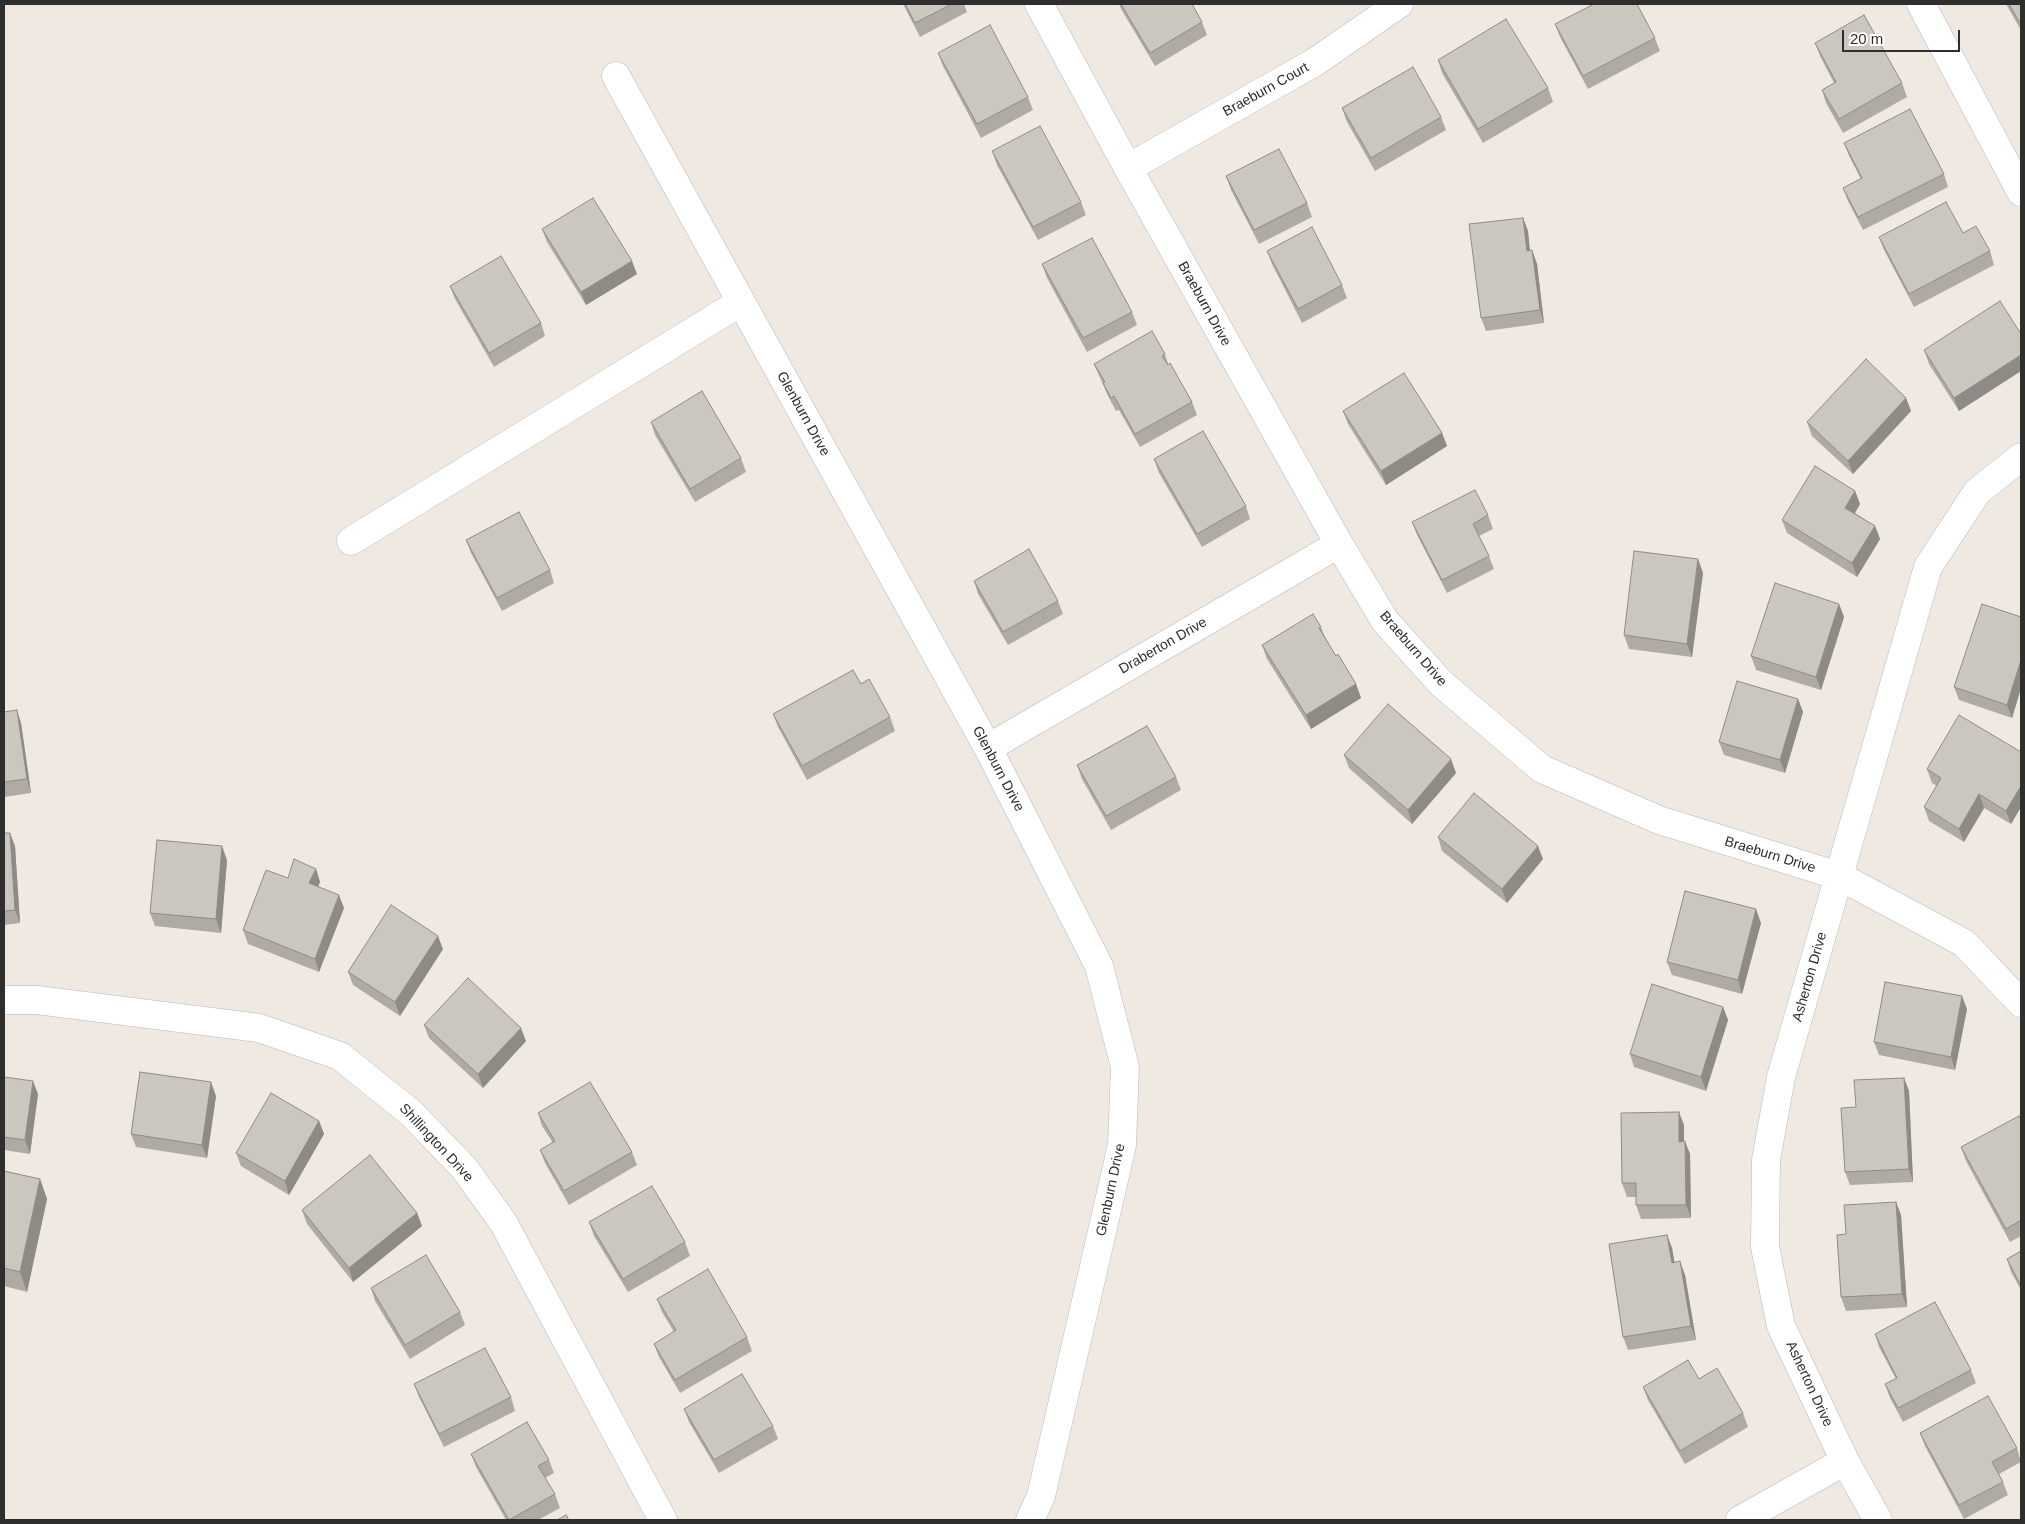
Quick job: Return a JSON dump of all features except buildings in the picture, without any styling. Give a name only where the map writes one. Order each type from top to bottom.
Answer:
[{"type":"street","name":"Braeburn Drive","points":[[1040,4],[1128,168],[1339,544],[1386,621],[1436,677],[1542,769],[1659,820],[1839,876],[1964,943],[2021,1003]]},
{"type":"street","name":"Braeburn Court","points":[[1128,168],[1315,62],[1399,4]]},
{"type":"street","points":[[1921,4],[2021,192]]},
{"type":"street","name":"Glenburn Drive","points":[[616,76],[988,748],[1100,966],[1125,1067],[1122,1145],[1042,1496],[1030,1520]]},
{"type":"street","points":[[351,541],[741,302]]},
{"type":"street","name":"Asherton Drive","points":[[1878,1520],[1845,1461],[1781,1326],[1765,1246],[1766,1160],[1781,1077],[1928,566],[1977,492],[2021,457]]},
{"type":"street","name":"Draberton Drive","points":[[988,748],[1339,544]]},
{"type":"street","name":"Shillington Drive","points":[[4,1000],[37,1000],[259,1028],[340,1056],[411,1113],[464,1168],[504,1222],[664,1520]]},
{"type":"street","points":[[1740,1520],[1845,1461]]}]
